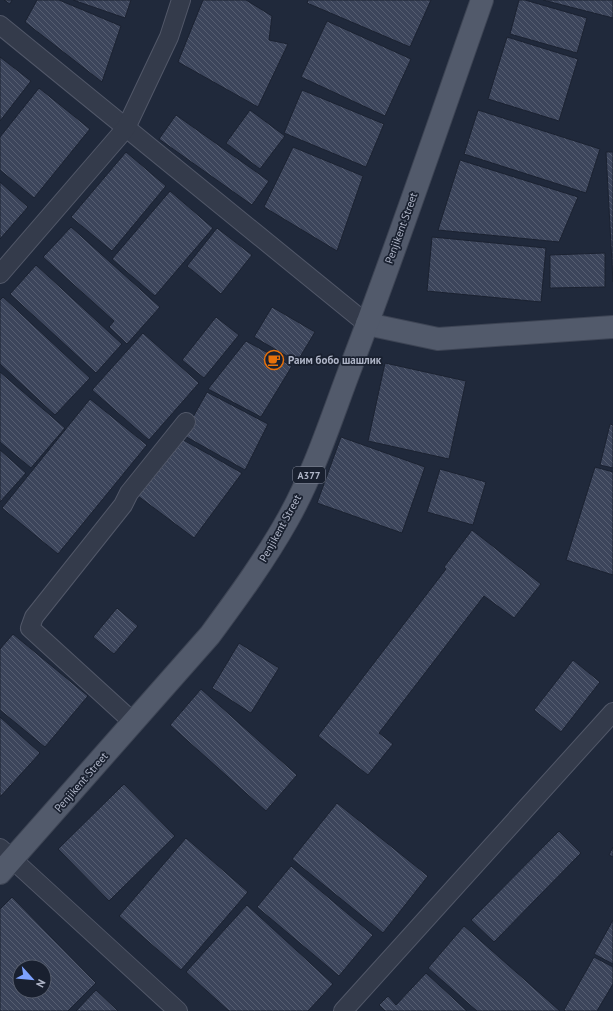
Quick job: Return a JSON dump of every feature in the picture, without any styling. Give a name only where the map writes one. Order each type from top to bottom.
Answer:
[{"type":"main road","name":"Penjikent Street","points":[[4,860],[133,722],[214,629],[250,579],[288,518],[308,477],[367,324],[482,0]]},
{"type":"main road","points":[[367,324],[438,338],[613,327]]},
{"type":"street","points":[[0,274],[126,128],[168,37],[181,0]]},
{"type":"street","points":[[0,25],[367,324]]},
{"type":"street","points":[[133,722],[30,628],[34,617],[123,505],[129,493],[186,422]]},
{"type":"street","points":[[343,1011],[613,712]]},
{"type":"street","points":[[4,860],[178,1011]]},
{"type":"building","points":[[4,0],[12,0],[10,4]]},
{"type":"building","points":[[37,0],[59,0],[121,26],[102,82],[25,22]]},
{"type":"building","points":[[73,0],[131,0],[125,18]]},
{"type":"building","points":[[203,0],[246,0],[272,16],[269,40],[288,44],[258,107],[178,62]]},
{"type":"building","points":[[308,0],[431,0],[410,47],[307,3]]},
{"type":"building","points":[[519,0],[525,0],[587,18],[577,53],[510,34]]},
{"type":"building","points":[[543,0],[613,0],[613,18]]},
{"type":"building","points":[[327,21],[411,59],[385,116],[301,77]]},
{"type":"building","points":[[507,37],[578,59],[559,121],[488,99]]},
{"type":"building","points":[[0,57],[31,81],[0,121]]},
{"type":"building","points":[[39,88],[90,129],[34,198],[0,170],[0,137]]},
{"type":"building","points":[[302,90],[384,124],[366,167],[284,133]]},
{"type":"building","points":[[250,110],[285,136],[260,169],[226,143]]},
{"type":"building","points":[[478,110],[600,149],[586,193],[464,154]]},
{"type":"building","points":[[176,115],[269,181],[252,205],[159,139]]},
{"type":"building","points":[[293,147],[363,176],[337,251],[264,207]]},
{"type":"building","points":[[126,152],[166,186],[112,251],[71,217]]},
{"type":"building","points":[[606,152],[613,152],[613,282]]},
{"type":"building","points":[[460,160],[578,197],[559,242],[438,230]]},
{"type":"building","points":[[0,182],[28,207],[0,239]]},
{"type":"building","points":[[170,191],[213,228],[155,296],[112,259]]},
{"type":"building","points":[[71,227],[160,307],[127,344],[109,327],[114,321],[43,257]]},
{"type":"building","points":[[217,228],[252,255],[221,294],[187,266]]},
{"type":"building","points":[[432,237],[546,248],[541,302],[427,291]]},
{"type":"building","points":[[605,253],[605,287],[550,288],[550,255]]},
{"type":"building","points":[[36,265],[122,344],[96,373],[10,294]]},
{"type":"building","points":[[3,297],[90,378],[55,415],[0,364],[0,300]]},
{"type":"building","points":[[272,307],[315,332],[297,362],[254,337]]},
{"type":"building","points":[[216,317],[239,335],[204,378],[182,360]]},
{"type":"building","points":[[143,333],[199,383],[149,440],[92,390]]},
{"type":"building","points":[[246,341],[292,366],[261,417],[208,389]]},
{"type":"building","points":[[385,363],[466,381],[449,459],[368,441]]},
{"type":"building","points":[[0,372],[65,428],[31,468],[0,442]]},
{"type":"building","points":[[207,392],[268,424],[245,470],[183,435]]},
{"type":"building","points":[[90,399],[147,445],[58,554],[2,508]]},
{"type":"building","points":[[610,424],[613,425],[613,468],[600,465]]},
{"type":"building","points":[[178,437],[242,473],[194,538],[134,493]]},
{"type":"building","points":[[341,437],[425,467],[402,533],[317,503]]},
{"type":"building","points":[[0,450],[26,473],[0,502]]},
{"type":"building","points":[[595,467],[613,472],[613,575],[566,560]]},
{"type":"building","points":[[440,469],[486,482],[473,525],[427,512]]},
{"type":"building","points":[[472,530],[541,584],[514,618],[484,596],[379,733],[393,744],[368,775],[318,736],[446,569],[444,567]]},
{"type":"building","points":[[117,608],[138,626],[114,654],[93,637]]},
{"type":"building","points":[[13,634],[88,696],[45,747],[0,710],[0,649]]},
{"type":"building","points":[[239,643],[279,668],[251,713],[212,688]]},
{"type":"building","points":[[573,660],[600,682],[561,732],[534,710]]},
{"type":"building","points":[[201,689],[297,775],[266,811],[170,725]]},
{"type":"building","points":[[0,717],[40,753],[1,796],[0,796]]},
{"type":"building","points":[[124,784],[175,836],[109,901],[58,849]]},
{"type":"building","points":[[337,803],[428,876],[383,933],[292,859]]},
{"type":"building","points":[[559,831],[581,853],[494,942],[471,920]]},
{"type":"building","points":[[186,838],[248,892],[181,970],[119,916]]},
{"type":"building","points":[[613,847],[613,857],[609,855]]},
{"type":"building","points":[[291,866],[373,935],[339,976],[257,907]]},
{"type":"building","points":[[12,897],[96,983],[68,1011],[0,1011],[0,909]]},
{"type":"building","points":[[247,905],[333,984],[308,1011],[229,1011],[186,972]]},
{"type":"building","points":[[613,920],[613,964],[594,954]]},
{"type":"building","points":[[464,926],[560,1011],[477,1011],[428,968]]},
{"type":"building","points":[[594,957],[613,967],[613,984],[597,1011],[565,1011],[564,1010]]},
{"type":"building","points":[[426,973],[467,1011],[385,1011],[379,1005],[388,996],[396,1005]]},
{"type":"building","points":[[96,990],[118,1011],[76,1011]]},
{"type":"place","name":"Раим бобо шашлик","points":[[274,360]]}]
